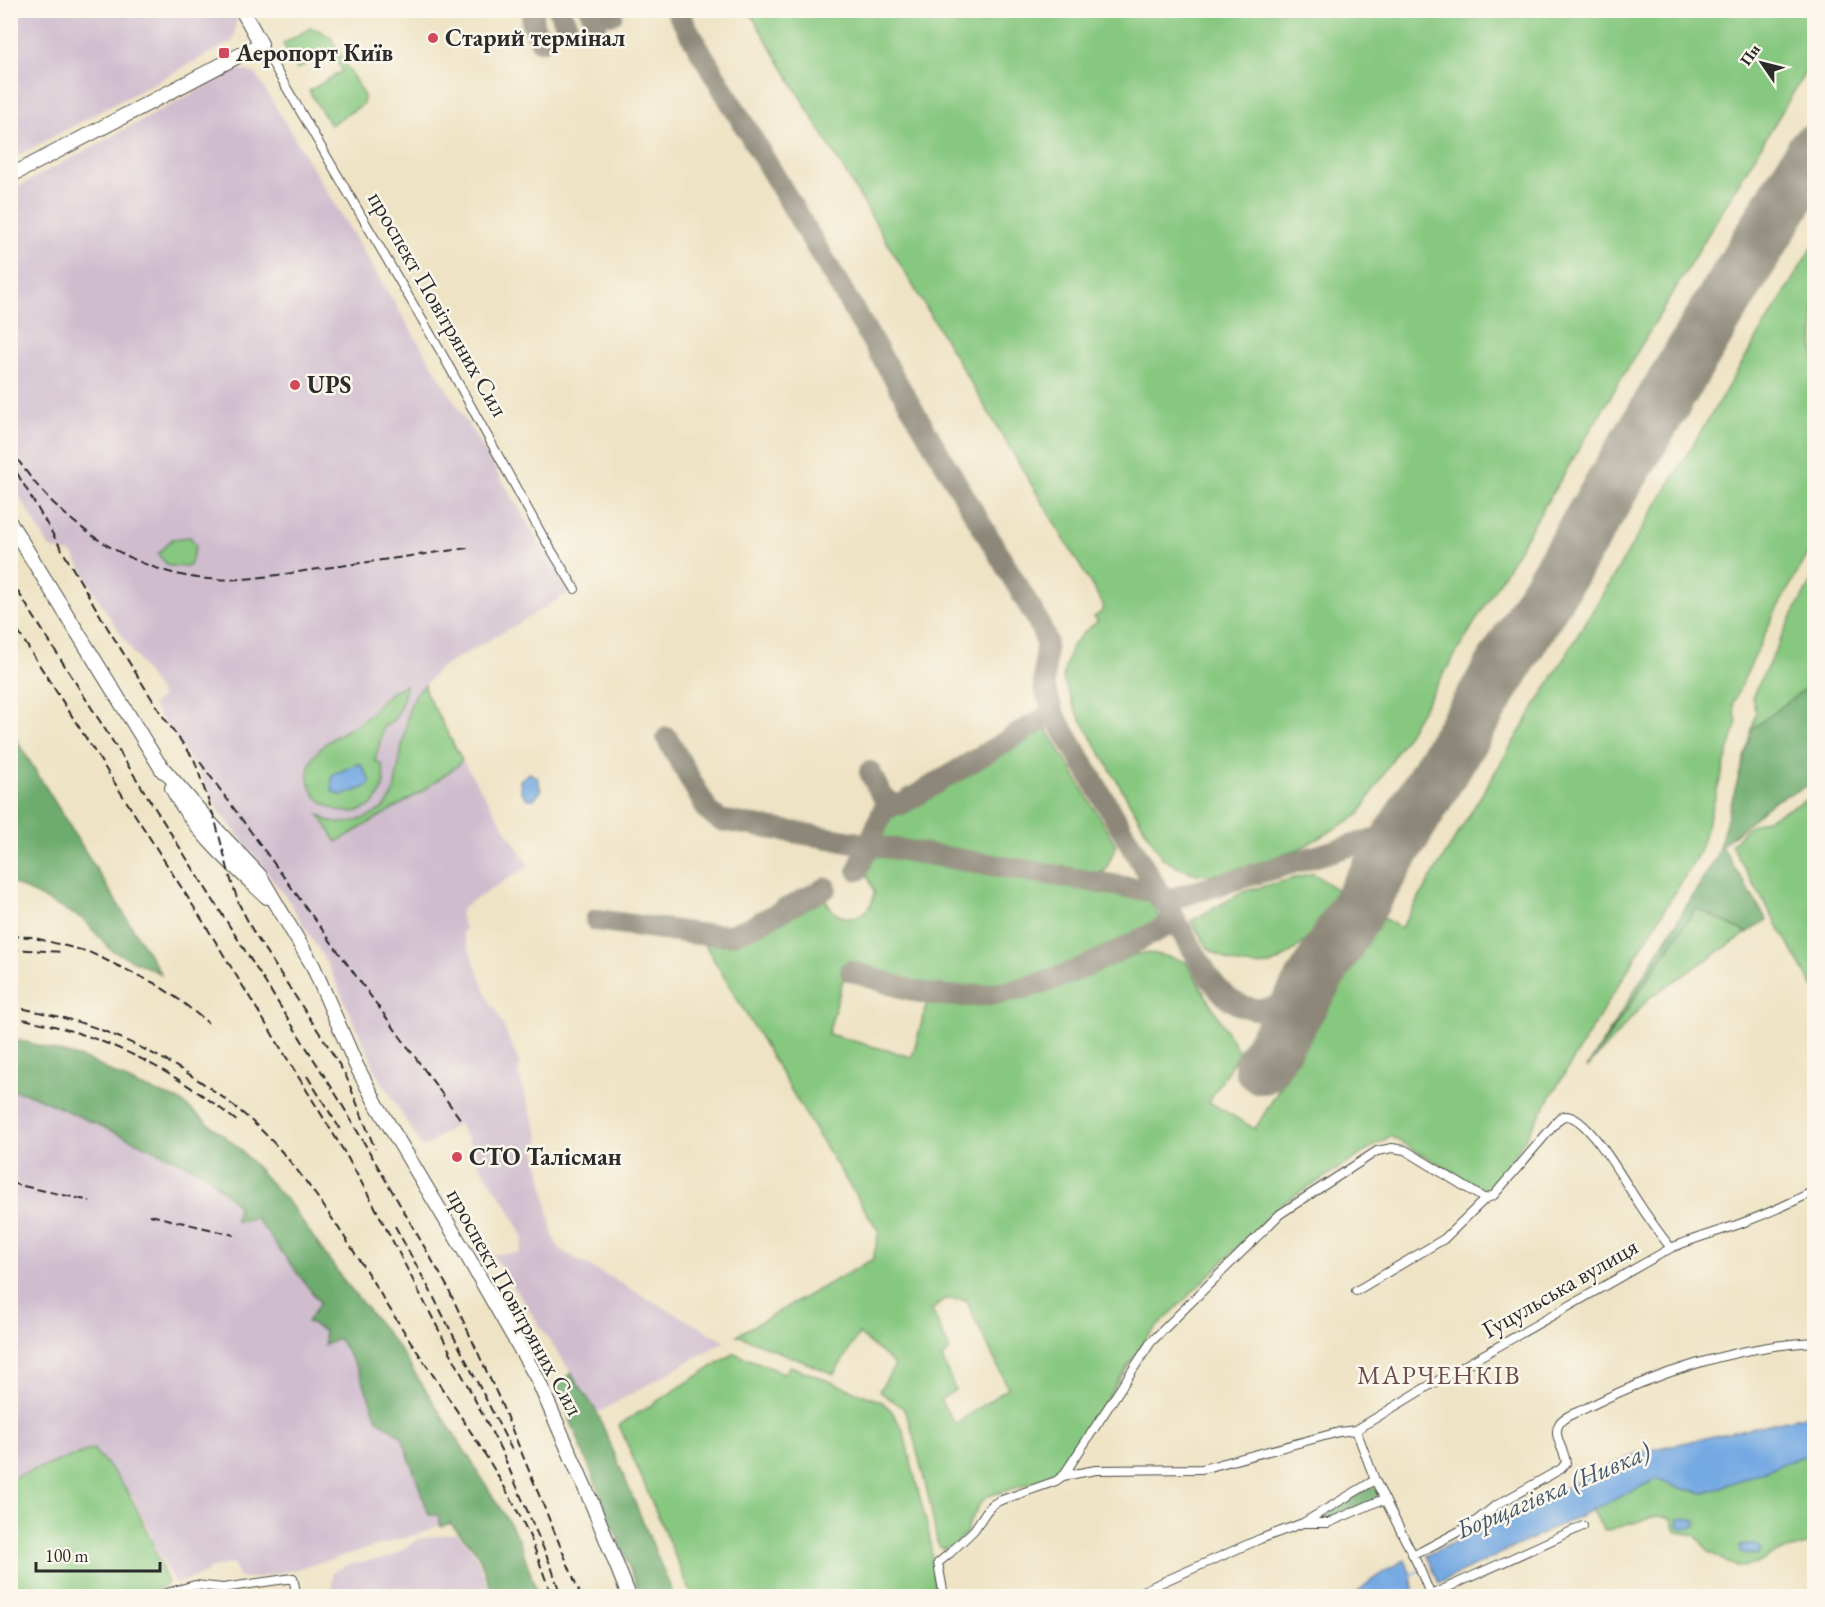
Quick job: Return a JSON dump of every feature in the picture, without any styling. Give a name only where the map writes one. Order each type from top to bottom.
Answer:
[{"type":"main road","name":"проспект Повітряних Сил","points":[[242,10],[261,44]]},
{"type":"main road","points":[[10,176],[261,44]]},
{"type":"main road","name":"проспект Повітряних Сил","points":[[10,523],[160,765],[181,806],[192,821],[279,909],[313,966],[356,1065],[377,1105],[537,1378],[593,1506],[629,1596]]},
{"type":"street","name":"проспект Повітряних Сил","points":[[261,44],[441,352],[541,533],[575,589]]},
{"type":"street","points":[[1356,1291],[1444,1239],[1485,1199],[1494,1195],[1555,1124],[1567,1116],[1574,1118],[1582,1125],[1604,1149],[1671,1248]]},
{"type":"street","points":[[1063,1476],[1151,1342],[1280,1214],[1377,1151],[1392,1148],[1405,1150],[1485,1199]]},
{"type":"street","name":"Гуцульська вулиця","points":[[944,1596],[938,1563],[975,1530],[986,1512],[999,1501],[1056,1481],[1063,1476],[1096,1470],[1202,1469],[1339,1432],[1356,1430],[1425,1388],[1671,1248],[1739,1224],[1815,1191]]},
{"type":"street","points":[[1412,1554],[1471,1526],[1495,1506],[1561,1469],[1566,1463],[1557,1435],[1557,1427],[1561,1420],[1600,1401],[1685,1368],[1748,1352],[1815,1342]]},
{"type":"street","points":[[1356,1430],[1375,1480],[1420,1569],[1431,1596],[1583,1526]]},
{"type":"street","points":[[1131,1596],[1260,1539],[1303,1523],[1375,1480]]},
{"type":"street","points":[[1303,1523],[1328,1523],[1379,1501],[1386,1502]]},
{"type":"street","points":[[156,1596],[195,1585],[223,1588],[293,1578],[297,1596]]},
{"type":"shaded area","points":[[11,10],[232,10],[237,18],[233,41],[11,159]]},
{"type":"shaded area","points":[[238,69],[255,73],[570,592],[440,668],[425,685],[425,691],[462,760],[529,866],[463,907],[460,915],[465,929],[462,932],[492,1007],[495,1007],[520,1065],[518,1074],[540,1140],[534,1146],[556,1244],[562,1251],[725,1341],[601,1411],[597,1412],[492,1254],[519,1253],[524,1238],[508,1207],[478,1163],[481,1160],[458,1123],[423,1148],[379,1077],[328,965],[289,901],[218,809],[199,772],[152,705],[162,697],[101,603],[73,554],[50,548],[11,482],[10,191]]},
{"type":"shaded area","points":[[10,1058],[193,1134],[301,1255],[447,1520],[431,1530],[294,1570],[255,1578],[239,1578],[233,1563],[209,1569],[206,1573],[175,1584],[154,1546],[150,1531],[133,1497],[93,1449],[11,1478]]},
{"type":"shaded area","points":[[457,1533],[474,1552],[492,1596],[332,1596],[332,1573],[346,1565],[391,1557],[419,1539]]},
{"type":"green space","points":[[1814,10],[1814,58],[1359,815],[1301,848],[1235,871],[1211,875],[1196,874],[1179,868],[1162,858],[1076,711],[1063,679],[1072,646],[1098,621],[1094,617],[1101,612],[1104,606],[749,11]]},
{"type":"green space","points":[[310,28],[321,31],[331,38],[364,96],[361,106],[330,125],[309,91],[342,71],[331,50],[297,69],[283,44]]},
{"type":"green space","points":[[1814,244],[1814,544],[1775,612],[1733,703],[1737,722],[1699,853],[1495,1188],[1487,1192],[1389,1137],[1280,1205],[1147,1337],[1059,1473],[988,1496],[980,1504],[968,1525],[966,1534],[956,1544],[945,1549],[937,1542],[930,1503],[910,1423],[903,1408],[879,1391],[895,1365],[859,1334],[834,1374],[737,1335],[873,1259],[879,1232],[819,1137],[701,938],[732,939],[755,930],[825,894],[828,905],[837,914],[850,917],[862,914],[867,910],[873,898],[874,891],[867,873],[873,855],[1149,900],[1160,919],[1088,959],[1068,968],[1026,980],[983,987],[940,986],[901,979],[848,962],[828,1034],[912,1057],[928,1000],[980,1002],[1020,998],[1064,985],[1131,956],[1145,953],[1160,955],[1186,962],[1239,1052],[1209,1102],[1255,1129],[1383,918],[1401,928]],"holes":[[[944,1299],[966,1300],[1008,1388],[955,1424],[940,1400],[955,1390],[942,1358],[950,1351],[932,1310]]]},
{"type":"green space","points":[[190,537],[196,545],[190,566],[168,566],[158,554],[172,539]]},
{"type":"green space","points":[[1814,576],[1814,676],[1810,685],[1752,729],[1756,712],[1752,698]]},
{"type":"green space","points":[[1814,676],[1814,783],[1774,801],[1721,846],[1767,920],[1747,933],[1696,908],[1587,1068],[1716,858],[1752,729],[1810,685]]},
{"type":"green space","points":[[405,685],[406,689],[396,716],[384,726],[375,761],[382,764],[384,784],[374,802],[362,810],[347,812],[333,808],[320,800],[311,788],[308,774],[317,752],[329,741],[366,718],[387,695]]},
{"type":"green space","points":[[425,685],[425,691],[462,760],[421,792],[337,842],[319,815],[333,822],[356,821],[380,810],[391,799],[409,709],[417,692]]},
{"type":"green space","points":[[1045,726],[1116,845],[1106,870],[1098,874],[879,838],[886,821]]},
{"type":"green space","points":[[10,731],[161,974],[111,950],[83,919],[11,882]]},
{"type":"green space","points":[[1814,795],[1814,988],[1731,845],[1746,828]]},
{"type":"green space","points":[[1313,873],[1337,890],[1307,940],[1270,965],[1253,966],[1229,961],[1209,949],[1191,921],[1243,892]]},
{"type":"green space","points":[[1696,908],[1747,933],[1650,997],[1587,1068]]},
{"type":"green space","points":[[11,1040],[26,1042],[88,1060],[137,1085],[179,1100],[238,1147],[289,1203],[342,1278],[398,1347],[519,1539],[538,1596],[494,1596],[477,1552],[450,1523],[441,1527],[438,1515],[429,1515],[402,1437],[377,1419],[360,1373],[339,1339],[325,1345],[324,1331],[307,1322],[320,1303],[255,1217],[246,1221],[235,1221],[238,1206],[204,1172],[31,1095],[11,1090]]},
{"type":"green space","points":[[734,1353],[784,1373],[790,1366],[882,1402],[891,1410],[903,1430],[929,1534],[935,1584],[926,1596],[692,1596],[619,1425]]},
{"type":"green space","points":[[571,1373],[597,1412],[674,1596],[641,1596],[557,1387]]},
{"type":"green space","points":[[93,1449],[131,1498],[146,1528],[167,1584],[134,1596],[11,1596],[11,1478]]},
{"type":"green space","points":[[1814,1452],[1814,1543],[1773,1554],[1757,1564],[1742,1567],[1728,1563],[1709,1552],[1695,1535],[1677,1532],[1671,1518],[1658,1516],[1604,1531],[1592,1509],[1657,1478],[1678,1488],[1706,1493]]},
{"type":"green space","points":[[1369,1487],[1376,1489],[1378,1494],[1376,1499],[1327,1521],[1312,1521]]},
{"type":"water","points":[[360,763],[371,782],[366,787],[342,796],[332,791],[332,775]]},
{"type":"water","points":[[529,773],[537,777],[541,791],[534,799],[527,799],[521,791],[520,780]]},
{"type":"water","points":[[1814,1414],[1814,1452],[1706,1493],[1678,1488],[1657,1479],[1439,1583],[1427,1555],[1637,1453]]},
{"type":"water","points":[[1678,1519],[1696,1520],[1696,1526],[1686,1528],[1679,1526]]},
{"type":"water","points":[[1757,1545],[1761,1548],[1760,1552],[1756,1555],[1740,1552],[1739,1546]]},
{"type":"water","points":[[1405,1560],[1413,1589],[1407,1596],[1354,1596],[1371,1581]]},
{"type":"waterway","name":"Борщагівка (Нивка)","points":[[1409,1578],[1418,1571]]},
{"type":"taxiway","points":[[534,10],[532,23],[541,41]]},
{"type":"taxiway","points":[[559,10],[567,26]]},
{"type":"taxiway","points":[[590,10],[597,22]]},
{"type":"taxiway","points":[[610,10],[612,14]]},
{"type":"taxiway","points":[[676,10],[1037,619],[1046,640],[1044,686],[1053,713],[1209,977],[1228,998],[1250,1008],[1261,1009],[1283,1005],[1303,992],[1311,983]]},
{"type":"taxiway","points":[[870,772],[885,799],[890,803],[902,804],[1053,713]]},
{"type":"taxiway","points":[[667,738],[708,811],[720,820],[1150,891],[1162,898]]},
{"type":"taxiway","points":[[858,870],[886,801]]},
{"type":"taxiway","points":[[1164,901],[1404,830]]},
{"type":"taxiway","points":[[596,920],[698,934],[730,935],[753,926],[826,888]]},
{"type":"taxiway","points":[[851,971],[930,994],[964,996],[996,994],[1028,987],[1088,965],[1176,921]]},
{"type":"runway","points":[[1262,1066],[1814,152]]},
{"type":"railway","points":[[10,447],[44,493],[87,532],[136,560],[191,577],[222,580],[254,578],[468,548]]},
{"type":"railway","points":[[10,461],[107,627],[162,715],[194,759],[215,820],[239,904],[255,935],[346,1076],[375,1149]]},
{"type":"railway","points":[[10,579],[337,1096],[447,1286],[498,1396],[581,1596]]},
{"type":"railway","points":[[10,619],[206,926],[345,1153],[501,1450],[551,1566],[561,1596]]},
{"type":"railway","points":[[200,762],[461,1120]]},
{"type":"railway","points":[[10,936],[31,937],[89,952],[156,984],[208,1023]]},
{"type":"railway","points":[[10,949],[62,952]]},
{"type":"railway","points":[[10,1006],[86,1025],[158,1056],[203,1083],[245,1115],[282,1152],[317,1196],[489,1460],[530,1537],[552,1596]]},
{"type":"railway","points":[[10,1017],[73,1031],[132,1054],[187,1085],[239,1123]]},
{"type":"railway","points":[[307,1076],[340,1129]]},
{"type":"railway","points":[[10,1183],[90,1201]]},
{"type":"railway","points":[[150,1215],[234,1235]]},
{"type":"railway","points":[[395,1226],[513,1452]]},
{"type":"place","name":"Старий термінал","points":[[433,38]]},
{"type":"place","name":"Аеропорт Київ","points":[[224,53]]},
{"type":"place","name":"UPS","points":[[295,385]]},
{"type":"place","name":"СТО Талісман","points":[[457,1157]]},
{"type":"district","name":"МАРЧЕНКІВ","points":[[1439,1375]]}]
